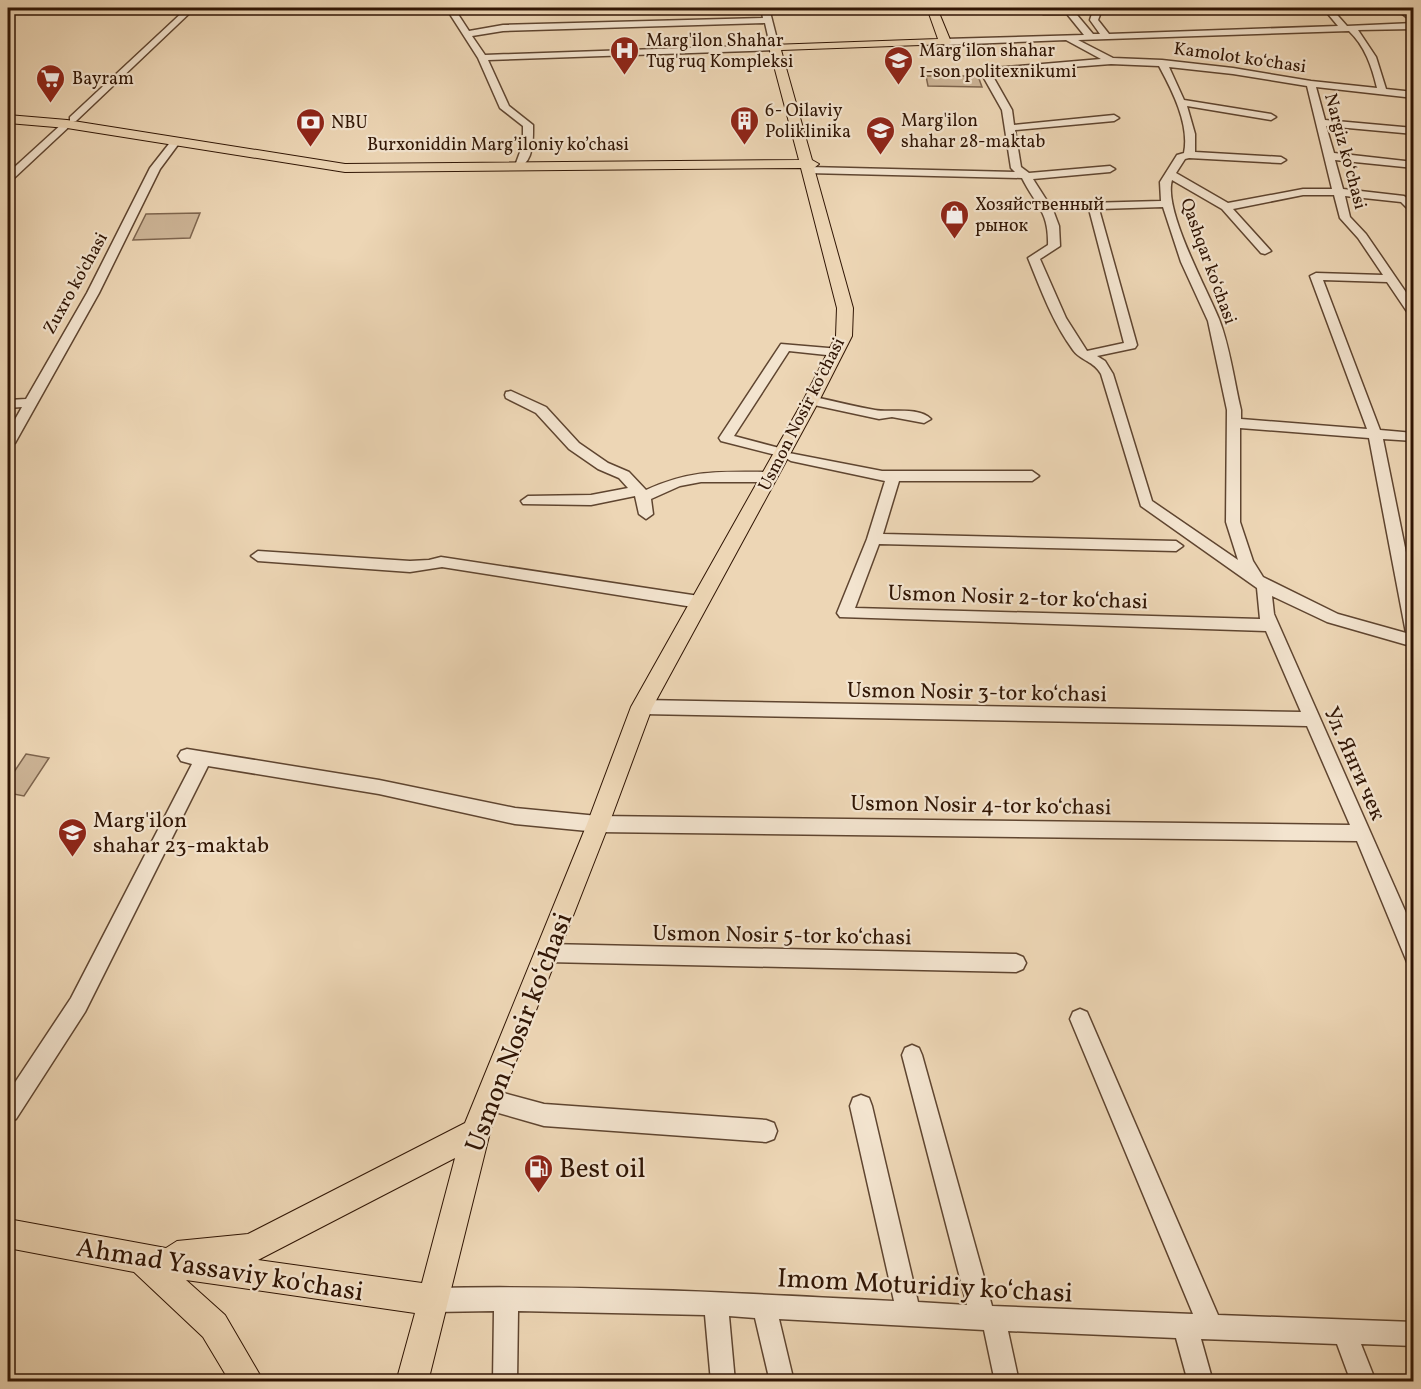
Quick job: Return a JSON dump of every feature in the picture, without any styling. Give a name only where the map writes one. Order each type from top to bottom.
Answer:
[{"type":"main road","points":[[775,47],[945,42],[932,8]]},
{"type":"main road","name":"Usmon Nosir ko‘chasi","points":[[645,713],[755,528],[786,455],[843,336],[845,308],[808,161],[775,47]]},
{"type":"main road","name":"Burxoniddin Marg’iloniy ko’chasi","points":[[8,112],[346,163],[519,165]]},
{"type":"main road","name":"Burxoniddin Marg’iloniy ko’chasi","points":[[8,119],[70,122],[175,142],[345,168],[808,161]]},
{"type":"main road","name":"Usmon Nosir ko‘chasi","points":[[800,429],[819,402],[852,341],[856,316],[848,280],[808,161]]},
{"type":"main road","name":"Usmon Nosir ko‘chasi","points":[[412,1382],[479,1120],[489,1100],[598,824],[645,713],[699,602],[769,477],[786,455]]},
{"type":"main road","points":[[141,1259],[250,1249],[360,1194],[477,1131]]},
{"type":"main road","name":"Ahmad Yassaviy ko'chasi","points":[[8,1234],[141,1259],[433,1300]]},
{"type":"main road","points":[[141,1259],[214,1326],[248,1382]]},
{"type":"street","points":[[8,178],[191,8]]},
{"type":"street","points":[[450,8],[482,58],[505,108],[528,125],[528,144],[519,165]]},
{"type":"street","points":[[482,58],[775,47],[765,8]]},
{"type":"street","points":[[1041,8],[1043,12],[1069,11],[1091,37]]},
{"type":"street","points":[[1103,8],[1097,11],[1094,20],[1106,36]]},
{"type":"street","points":[[1327,8],[1365,44],[1376,67],[1382,92]]},
{"type":"street","points":[[1399,8],[1413,21]]},
{"type":"street","points":[[466,34],[503,28],[769,20]]},
{"type":"street","points":[[945,42],[1413,26]]},
{"type":"street","name":"Kamolot koʻchasi","points":[[1067,38],[1111,61],[1162,63],[1233,71],[1311,84],[1413,95]]},
{"type":"street","points":[[1111,61],[986,70],[1006,110],[1017,168],[1027,176],[1035,194],[1048,207],[1054,225],[1054,246],[1034,258],[1054,304],[1077,347],[1085,355],[1100,361],[1107,374],[1146,503],[1264,586],[1333,618],[1413,641]]},
{"type":"street","points":[[1162,63],[1173,82],[1187,125],[1191,150],[1189,155],[1281,160]]},
{"type":"street","name":"Nargiz koʻchasi","points":[[1311,84],[1345,218],[1362,236],[1413,313]]},
{"type":"street","points":[[1179,102],[1271,117]]},
{"type":"street","points":[[1010,128],[1114,118]]},
{"type":"street","points":[[1320,122],[1413,131]]},
{"type":"street","name":"Zuxro ko'chasi","points":[[8,443],[93,293],[155,168],[175,142]]},
{"type":"street","name":"Qashqar koʻchasi","points":[[1189,155],[1181,157],[1165,182],[1167,204],[1187,262],[1214,321],[1234,410],[1233,522],[1246,562],[1264,586]]},
{"type":"street","points":[[1329,156],[1413,165]]},
{"type":"street","points":[[808,161],[1027,176],[1110,169]]},
{"type":"street","points":[[1171,175],[1226,207],[1265,251]]},
{"type":"street","points":[[1226,207],[1303,192],[1337,192],[1404,199],[1412,208]]},
{"type":"street","points":[[1048,207],[1167,204]]},
{"type":"street","points":[[1085,355],[1131,345],[1093,205]]},
{"type":"street","points":[[1391,279],[1316,276],[1376,434],[1413,634]]},
{"type":"street","points":[[836,352],[785,347],[726,438],[786,455],[882,476],[1032,476]]},
{"type":"street","points":[[511,395],[542,410],[574,446],[603,466],[624,476],[641,494],[646,514]]},
{"type":"street","points":[[819,402],[879,416],[892,413],[924,420]]},
{"type":"street","points":[[8,404],[29,403]]},
{"type":"street","points":[[1233,423],[1413,436]]},
{"type":"street","name":"Usmon Nosir 2-tor koʻchasi","points":[[892,476],[874,538],[846,613],[1270,625]]},
{"type":"street","points":[[528,501],[591,500],[641,494],[676,482],[701,477],[769,477]]},
{"type":"street","points":[[874,538],[1176,546]]},
{"type":"street","points":[[258,556],[284,555],[366,564],[429,567],[441,562],[699,602]]},
{"type":"street","name":"Ул. Янги чек","points":[[1264,586],[1266,614],[1270,625],[1363,832],[1413,956]]},
{"type":"street","name":"Usmon Nosir 3-tor koʻchasi","points":[[645,713],[1311,719]]},
{"type":"street","name":"Usmon Nosir 4-tor koʻchasi","points":[[8,1112],[78,1005],[195,758],[379,787],[515,816],[598,824],[1363,832]]},
{"type":"street","name":"Usmon Nosir 5-tor koʻchasi","points":[[547,953],[1016,963]]},
{"type":"street","points":[[1080,1018],[1211,1328]]},
{"type":"street","points":[[912,1055],[1007,1382]]},
{"type":"street","points":[[489,1100],[544,1115],[766,1131]]},
{"type":"street","points":[[861,1106],[909,1314]]},
{"type":"street","points":[[505,1382],[506,1298]]},
{"type":"street","name":"Imom Moturidiy koʻchasi","points":[[433,1300],[506,1298],[716,1303],[1185,1327],[1413,1334]]},
{"type":"street","points":[[716,1303],[723,1382]]},
{"type":"street","points":[[764,1307],[782,1382]]},
{"type":"street","points":[[1185,1327],[1201,1382]]},
{"type":"street","points":[[1344,1332],[1364,1382]]},
{"type":"shaded area","points":[[926,76],[978,76],[982,87],[928,86]]},
{"type":"shaded area","points":[[200,213],[190,238],[133,240],[146,214]]},
{"type":"shaded area","points":[[26,754],[49,758],[24,796],[8,793],[8,781]]},
{"type":"place","name":"Marg'ilon Shahar Tug'ruq Kompleksi","points":[[625,76]]},
{"type":"place","name":"Margʻilon shahar 1-son politexnikumi","points":[[898,86]]},
{"type":"place","name":"Bayram","points":[[51,104]]},
{"type":"place","name":"6- Oilaviy Poliklinika","points":[[744,146]]},
{"type":"place","name":"NBU","points":[[310,148]]},
{"type":"place","name":"Marg'ilon shahar 28-maktab","points":[[880,156]]},
{"type":"place","name":"Хозяйственный рынок","points":[[954,240]]},
{"type":"place","name":"Marg'ilon shahar 23-maktab","points":[[72,858]]},
{"type":"place","name":"Best oil","points":[[538,1194]]}]
